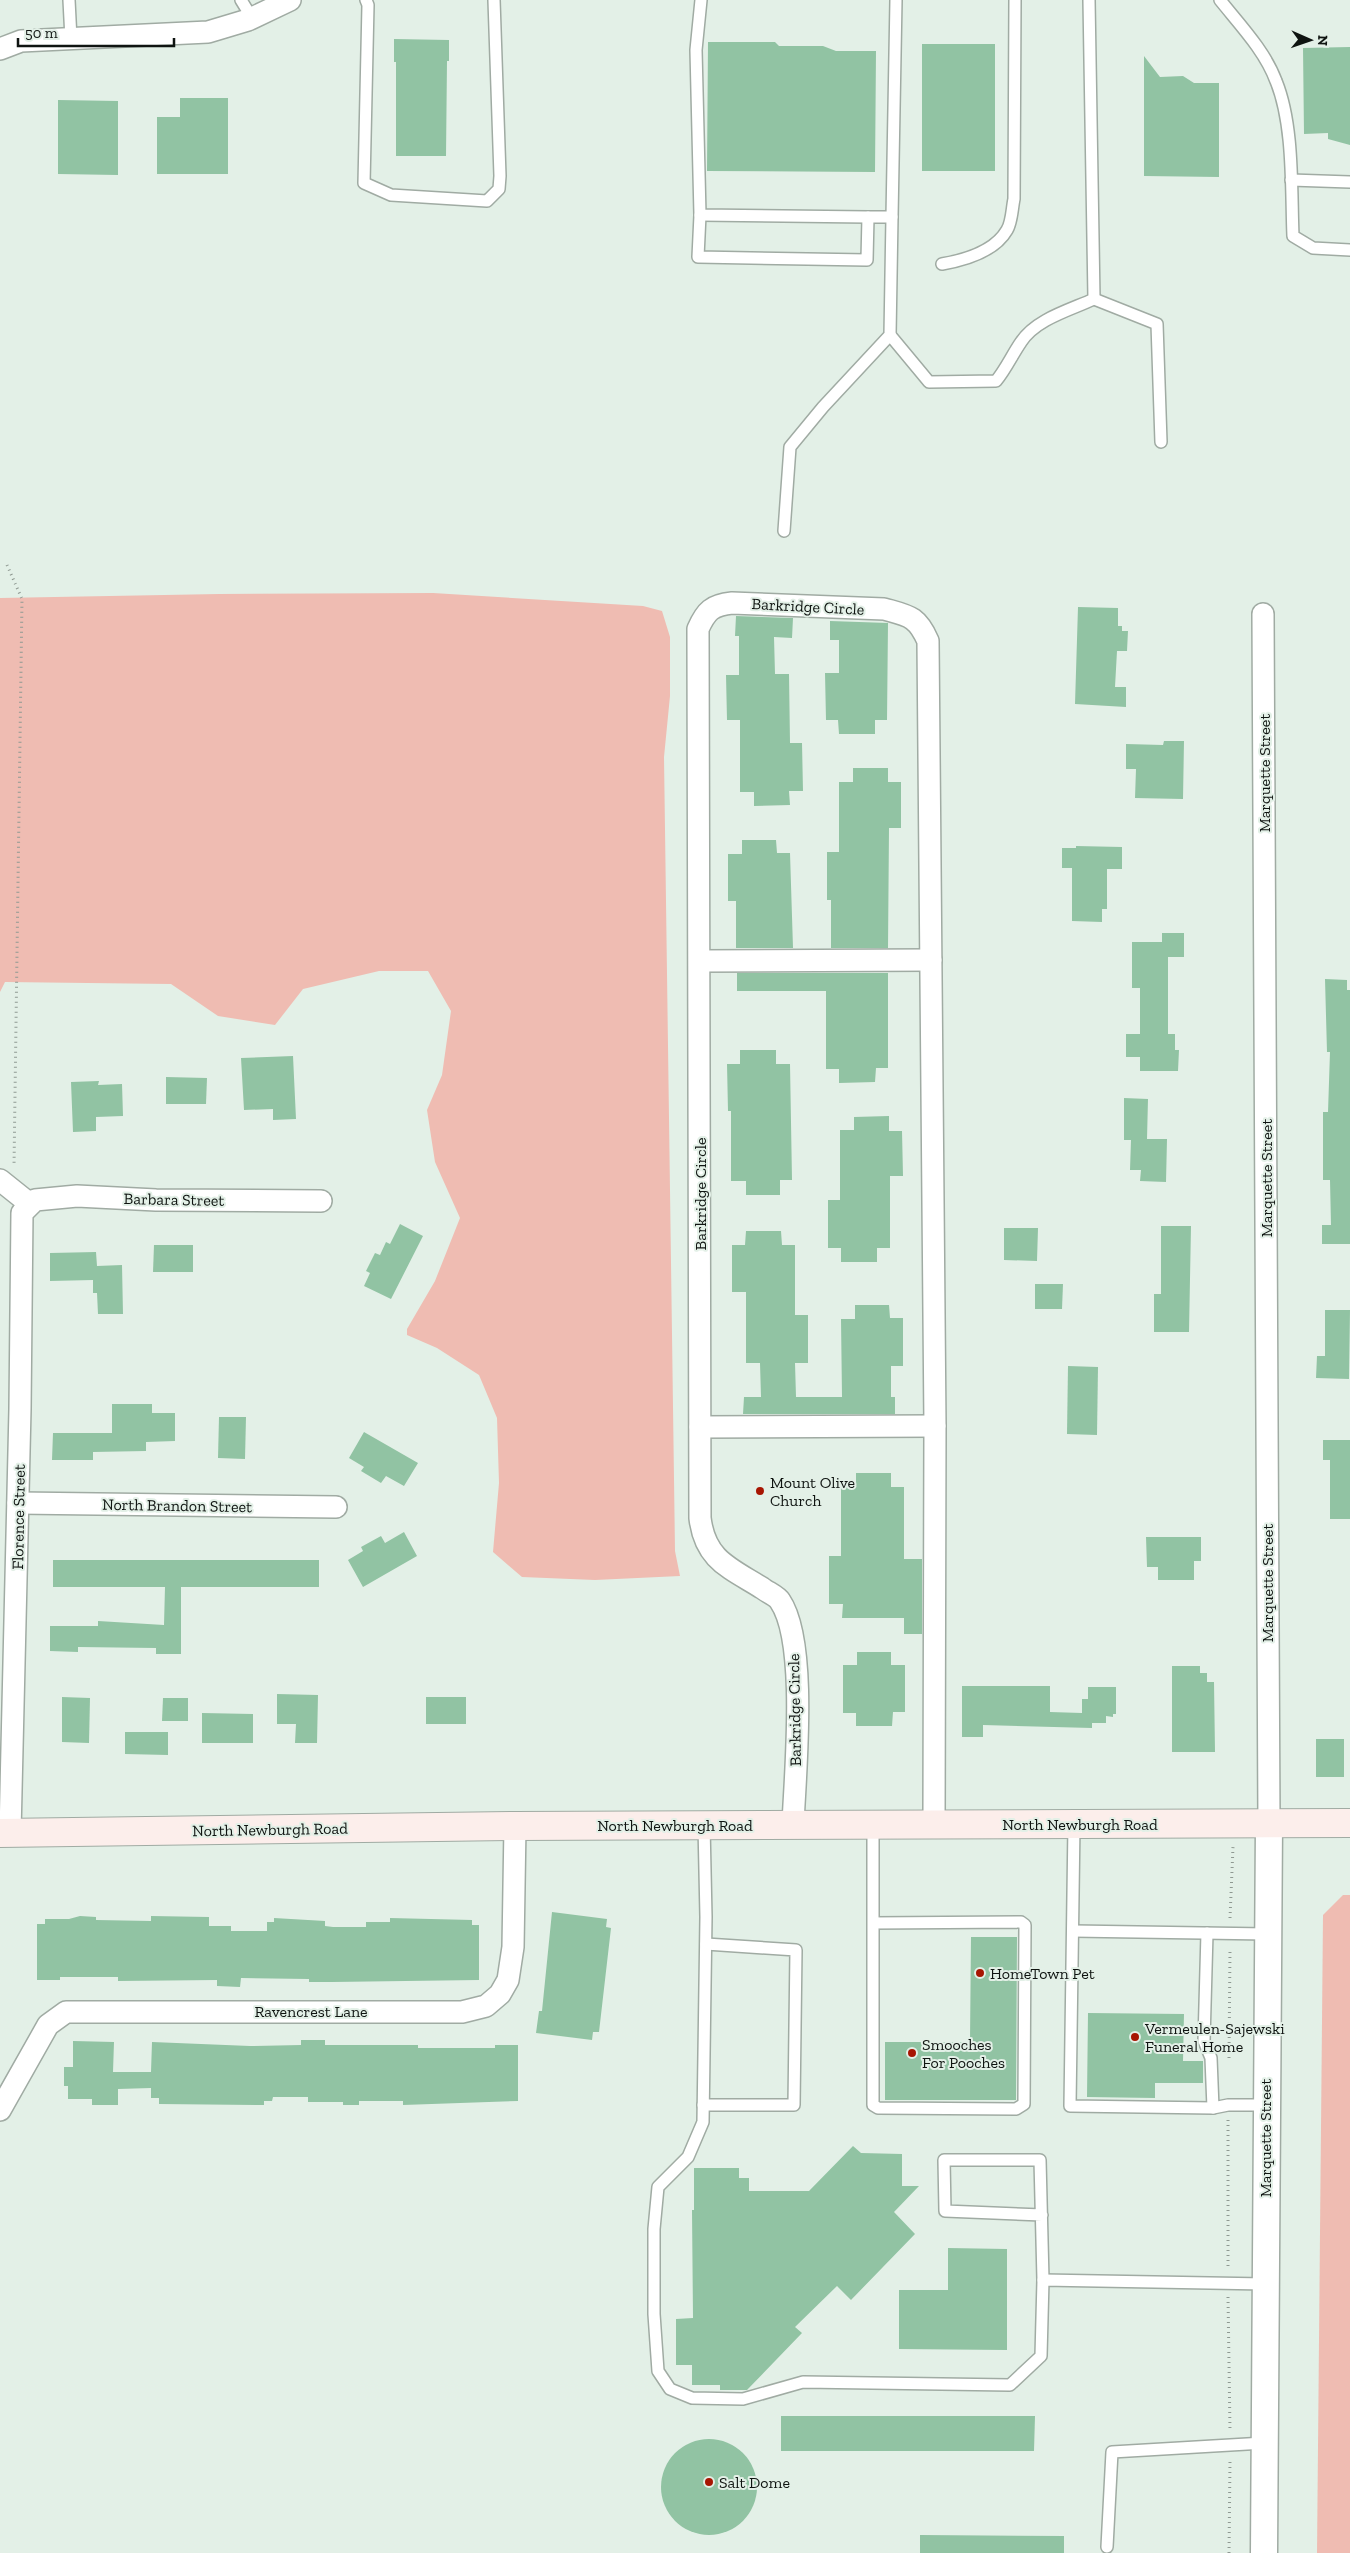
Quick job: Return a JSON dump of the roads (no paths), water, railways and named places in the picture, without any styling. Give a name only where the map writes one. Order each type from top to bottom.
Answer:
[{"type":"main road","name":"North Newburgh Road","points":[[5,1833],[514,1826],[1350,1823]]},
{"type":"street","points":[[1,47],[21,41],[208,32],[252,18],[290,0]]},
{"type":"street","name":"Barkridge Circle","points":[[793,1824],[797,1670],[790,1622],[780,1600],[721,1562],[709,1550],[702,1535],[700,1427],[698,629],[703,618],[716,605],[732,603],[884,610],[909,616],[921,624],[928,641],[934,1426],[934,1824]]},
{"type":"street","name":"Marquette Street","points":[[1263,614],[1269,1824],[1265,2105],[1264,2553]]},
{"type":"street","points":[[700,961],[931,960]]},
{"type":"street","name":"Barbara Street","points":[[14,1192],[42,1198],[78,1196],[156,1200],[320,1201]]},
{"type":"street","name":"Florence Street","points":[[5,1833],[18,1503],[22,1214],[14,1192]]},
{"type":"street","points":[[700,1427],[934,1426]]},
{"type":"street","name":"North Brandon Street","points":[[18,1503],[336,1507]]},
{"type":"street","name":"Ravencrest Lane","points":[[0,2110],[48,2024],[66,2012],[462,2012],[486,2006],[500,1994],[508,1980],[513,1946],[514,1826]]},
{"type":"lane","points":[[69,0],[71,39]]},
{"type":"lane","points":[[241,0],[252,18]]},
{"type":"lane","points":[[366,0],[368,5],[364,183],[391,195],[487,200],[498,189],[500,176],[494,0]]},
{"type":"lane","points":[[701,0],[696,50],[700,215],[698,257],[867,260],[868,217]]},
{"type":"lane","points":[[896,0],[890,335],[929,382],[996,381],[1008,368],[1021,341],[1047,320],[1094,299],[1157,324],[1162,442]]},
{"type":"lane","points":[[942,264],[958,261],[996,245],[1008,229],[1014,199],[1015,0]]},
{"type":"lane","points":[[1089,0],[1094,299]]},
{"type":"lane","points":[[1220,0],[1254,41],[1276,81],[1289,136],[1293,236],[1313,248],[1350,250]]},
{"type":"lane","points":[[1291,180],[1350,182]]},
{"type":"lane","points":[[700,215],[892,216]]},
{"type":"lane","points":[[784,530],[790,446],[823,407],[890,335]]},
{"type":"lane","points":[[873,1824],[873,1923],[873,2105],[878,2108],[1016,2109],[1024,2104],[1025,1925],[1021,1922],[873,1923]]},
{"type":"lane","points":[[1074,1824],[1070,2106],[1213,2108],[1228,2105],[1265,2105]]},
{"type":"lane","points":[[704,1825],[706,1944],[703,2122],[688,2157],[658,2188],[654,2229],[654,2314],[658,2371],[670,2389],[692,2398],[743,2399],[803,2382],[1010,2385],[1041,2356],[1044,2280],[1042,2215],[1040,2160],[944,2160],[945,2211],[1042,2215]]},
{"type":"lane","points":[[1073,1930],[1267,1934]]},
{"type":"lane","points":[[1207,1933],[1204,2042],[1211,2058],[1213,2108]]},
{"type":"lane","points":[[703,2105],[794,2105],[796,1950],[706,1944]]},
{"type":"lane","points":[[1044,2280],[1228,2285],[1265,2284]]},
{"type":"lane","points":[[1107,2547],[1112,2452],[1264,2443]]},
{"type":"place","name":"Mount Olive Church","points":[[760,1491]]},
{"type":"place","name":"HomeTown Pet","points":[[980,1973]]},
{"type":"place","name":"Vermeulen-Sajewski Funeral Home","points":[[1135,2037]]},
{"type":"place","name":"Smooches For Pooches","points":[[912,2053]]},
{"type":"place","name":"Salt Dome","points":[[709,2482]]}]
